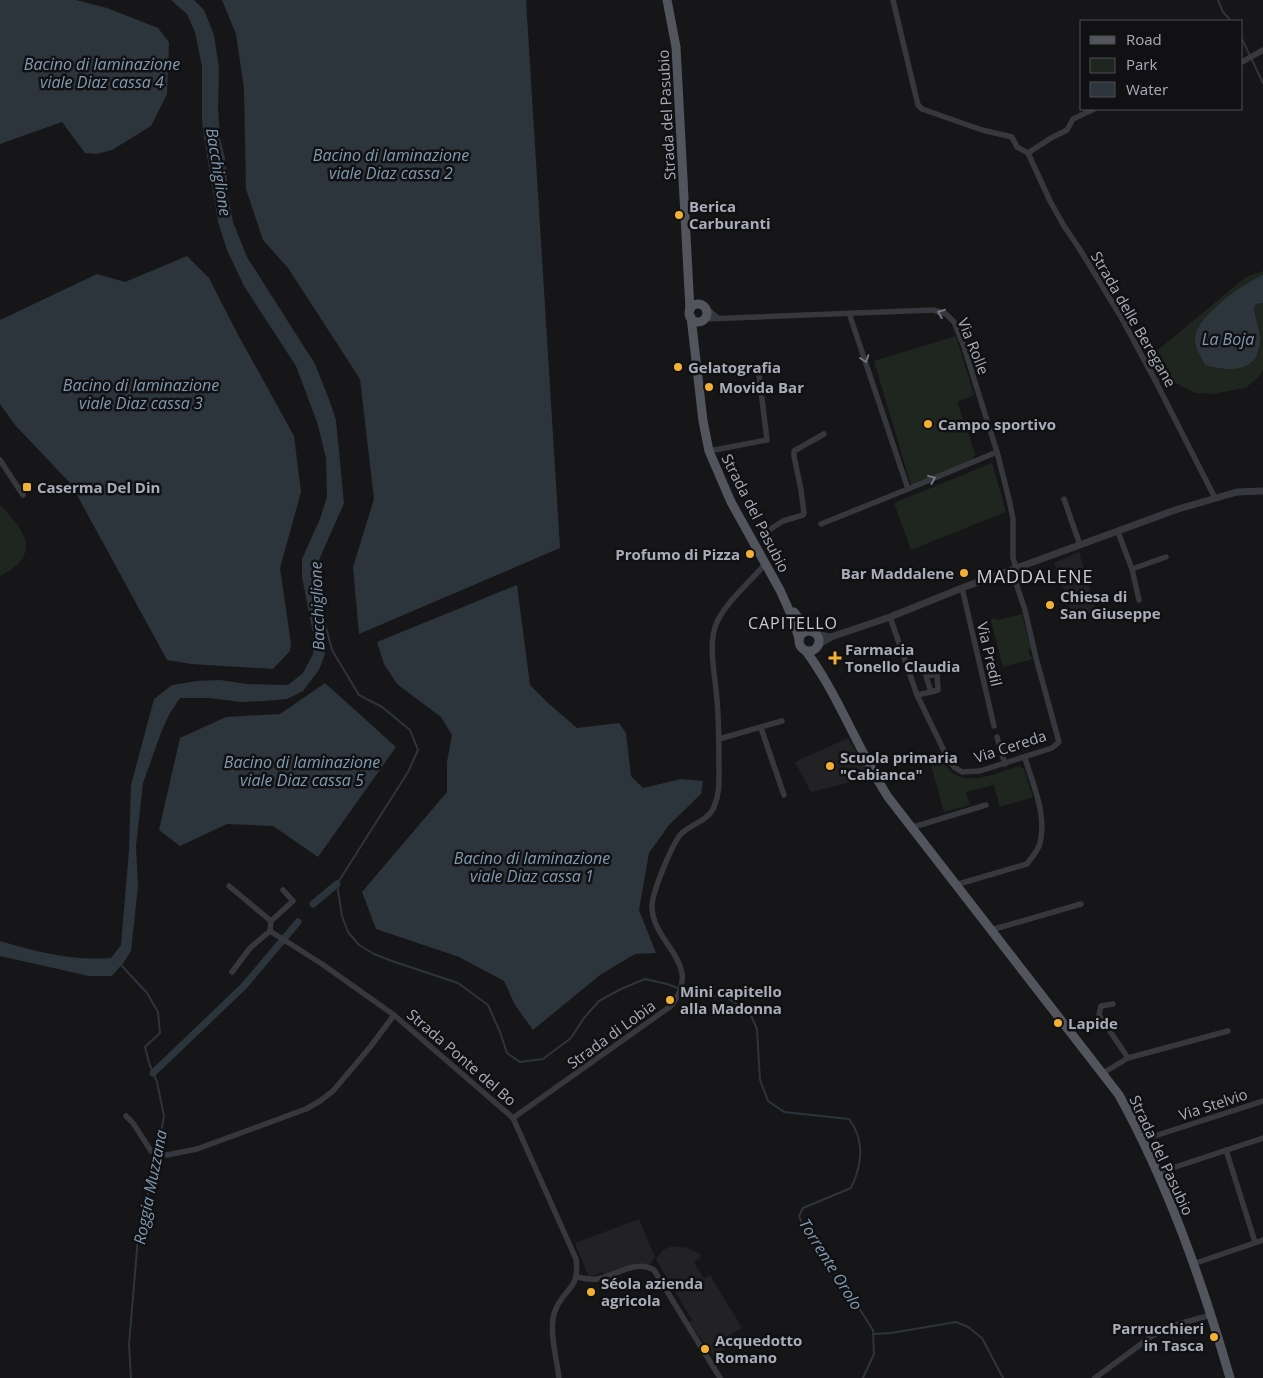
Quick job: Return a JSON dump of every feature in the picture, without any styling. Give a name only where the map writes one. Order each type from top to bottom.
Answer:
[{"type":"main road","name":"Strada del Pasubio","points":[[667,0],[676,47],[690,314],[703,421],[709,451],[719,477],[758,537],[766,564],[793,619],[799,639]]},
{"type":"main road","points":[[688,290],[704,307],[707,314],[695,330],[693,337]]},
{"type":"main road","points":[[703,320],[694,320],[690,314],[695,304],[704,307]]},
{"type":"main road","points":[[780,590],[800,621],[814,633],[819,641],[818,646],[814,650],[806,651],[800,646],[799,639],[804,632],[814,633]]},
{"type":"main road","name":"Strada del Pasubio","points":[[818,646],[820,662],[832,694]]},
{"type":"main road","name":"Strada del Pasubio","points":[[806,651],[832,694],[872,773],[888,798],[1119,1096],[1142,1140],[1182,1231],[1230,1378]]},
{"type":"street","name":"Strada delle Beregane","points":[[893,0],[918,105],[922,109],[982,130],[1012,137],[1017,147],[1028,153],[1050,201],[1130,333],[1215,498]]},
{"type":"street","points":[[1247,59],[1263,50]]},
{"type":"street","points":[[1028,153],[1067,130],[1073,118],[1092,110]]},
{"type":"street","points":[[704,307],[718,318]]},
{"type":"street","name":"Via Rolle","points":[[703,320],[933,310],[940,311],[950,317],[963,344],[998,452],[1010,505],[1014,534],[1013,558],[1016,568]]},
{"type":"street","points":[[850,313],[908,489]]},
{"type":"street","points":[[709,451],[767,440],[759,375]]},
{"type":"street","points":[[758,537],[783,521],[804,513],[794,451],[824,434]]},
{"type":"street","points":[[821,524],[998,452]]},
{"type":"street","points":[[0,460],[23,495]]},
{"type":"street","points":[[818,646],[831,637],[890,617],[962,588],[1118,532],[1178,508],[1237,492],[1263,491]]},
{"type":"street","points":[[1064,498],[1080,545]]},
{"type":"street","points":[[1118,532],[1132,569],[1139,600]]},
{"type":"street","points":[[1132,569],[1166,557]]},
{"type":"street","name":"Strada di Lobia","points":[[513,1118],[616,1047],[670,1006],[678,994],[683,983],[675,954],[662,936],[654,919],[652,905],[662,873],[682,833],[705,819],[714,809],[718,793],[718,706],[713,653],[716,624],[723,612],[766,564]]},
{"type":"street","name":"Via Cereda","points":[[890,617],[918,695],[940,743],[954,767],[962,772],[970,772],[1005,764],[1052,748],[1059,742],[1017,586],[1016,568]]},
{"type":"street","name":"Via Predil","points":[[962,588],[994,726]]},
{"type":"street","points":[[814,633],[831,637]]},
{"type":"street","points":[[918,695],[930,692]]},
{"type":"street","points":[[719,739],[782,721]]},
{"type":"street","points":[[761,728],[784,795]]},
{"type":"street","points":[[997,737],[1005,764]]},
{"type":"street","points":[[955,885],[1027,864],[1040,845],[1040,806],[1025,758]]},
{"type":"street","points":[[910,828],[986,805]]},
{"type":"street","points":[[229,886],[271,921]]},
{"type":"street","points":[[232,972],[250,948],[270,931],[271,921],[293,901],[283,890]]},
{"type":"street","points":[[991,930],[1081,904]]},
{"type":"street","name":"Strada Ponte del Bo","points":[[270,931],[322,964],[394,1015],[513,1118]]},
{"type":"street","points":[[1113,1004],[1101,1006],[1099,1015],[1128,1058]]},
{"type":"street","name":"Strada Ponte del Bo","points":[[126,1116],[134,1123],[151,1151],[167,1156],[197,1149],[306,1109],[333,1091],[394,1015]]},
{"type":"street","points":[[1103,1073],[1128,1058],[1228,1031]]},
{"type":"street","name":"Via Stelvio","points":[[1142,1140],[1263,1101]]},
{"type":"street","points":[[513,1118],[576,1259],[577,1277],[554,1312],[552,1322],[559,1378]]},
{"type":"street","points":[[1157,1173],[1263,1138]]},
{"type":"street","points":[[1226,1150],[1256,1242]]},
{"type":"street","points":[[1193,1264],[1263,1240]]},
{"type":"street","points":[[577,1277],[599,1278],[638,1266],[646,1266],[654,1270],[720,1378]]},
{"type":"street","points":[[1094,1378],[1152,1336],[1168,1327],[1211,1315]]},
{"type":"shaded area","points":[[1079,552],[1096,611],[1075,621],[1054,563]]},
{"type":"shaded area","name":"Scuola primaria \"Cabianca\"","points":[[848,738],[871,777],[811,792],[795,762]]},
{"type":"shaded area","points":[[639,1219],[655,1257],[649,1265],[638,1264],[604,1275],[603,1272],[589,1277],[575,1243]]},
{"type":"shaded area","points":[[672,1246],[688,1248],[701,1254],[700,1258],[694,1262],[704,1279],[710,1275],[742,1328],[726,1337],[729,1342],[725,1345],[727,1348],[713,1356],[689,1322],[692,1320],[656,1259],[663,1250]]},
{"type":"green space","points":[[1263,271],[1263,275],[1243,285],[1220,302],[1203,323],[1197,334],[1196,344],[1205,365],[1222,369],[1234,369],[1245,364],[1258,353],[1260,338],[1254,308],[1256,304],[1263,303],[1263,370],[1257,379],[1245,388],[1213,394],[1195,393],[1169,380],[1157,384],[1143,358],[1159,349],[1246,277]]},
{"type":"green space","name":"Campo sportivo","points":[[956,336],[974,395],[957,402],[976,456],[973,457],[974,462],[911,485],[874,361]]},
{"type":"green space","points":[[992,463],[1006,512],[911,550],[894,503]]},
{"type":"green space","points":[[0,505],[21,530],[26,544],[25,552],[20,562],[0,576]]},
{"type":"green space","points":[[1022,614],[1031,649],[1028,649],[1033,659],[1003,667],[991,620]]},
{"type":"green space","points":[[939,753],[951,771],[960,777],[986,777],[1019,766],[1024,769],[1033,797],[1000,807],[994,785],[966,792],[970,805],[944,812],[931,765]]},
{"type":"water","name":"Bacino di laminazione viale Diaz cassa 4","points":[[0,0],[76,0],[107,8],[158,28],[169,42],[167,94],[151,126],[112,150],[97,154],[85,153],[62,122],[0,144]]},
{"type":"water","name":"Bacchiglione","points":[[171,0],[194,0],[204,10],[214,35],[219,68],[218,108],[220,138],[226,163],[227,192],[233,222],[247,257],[315,364],[336,420],[344,503],[319,560],[325,654],[319,670],[303,691],[287,699],[241,702],[210,698],[180,698],[162,730],[143,783],[136,846],[138,886],[131,951],[112,976],[89,976],[0,956],[0,941],[41,952],[68,957],[97,959],[111,958],[121,945],[129,850],[131,785],[154,699],[172,685],[220,680],[247,684],[288,685],[303,673],[313,654],[313,633],[302,577],[302,559],[320,519],[327,497],[326,458],[317,422],[296,366],[244,286],[227,250],[218,222],[204,137],[202,120],[202,66],[195,32],[187,14]]},
{"type":"water","name":"Bacino di laminazione viale Diaz cassa 2","points":[[222,0],[526,0],[560,548],[359,634],[353,567],[374,499],[360,379],[288,268],[263,240],[246,189],[244,89],[236,34]]},
{"type":"water","name":"Bacino di laminazione viale Diaz cassa 3","points":[[187,256],[209,278],[294,436],[301,492],[280,568],[291,644],[290,651],[273,669],[191,664],[167,660],[71,484],[15,425],[0,404],[0,320],[97,274],[125,282]]},
{"type":"water","name":"La Boja","points":[[1263,275],[1263,303],[1256,304],[1254,308],[1260,339],[1259,350],[1255,358],[1249,364],[1233,369],[1215,368],[1205,365],[1195,343],[1197,331],[1211,312],[1222,302],[1244,285]]},
{"type":"water","name":"Bacino di laminazione viale Diaz cassa 1","points":[[517,585],[530,685],[577,728],[619,723],[626,733],[631,776],[643,788],[681,779],[703,781],[701,794],[669,825],[649,853],[639,910],[656,953],[635,954],[600,975],[533,1030],[515,1005],[504,981],[459,957],[376,929],[362,892],[447,792],[447,762],[452,735],[441,717],[397,684],[384,664],[377,642]]},
{"type":"water","name":"Bacino di laminazione viale Diaz cassa 5","points":[[325,683],[396,747],[318,857],[273,826],[227,824],[180,846],[159,830],[180,738],[226,717],[280,714]]},
{"type":"waterway","points":[[1218,0],[1223,12],[1230,20]]},
{"type":"waterway","points":[[1243,41],[1263,83]]},
{"type":"waterway","name":"Torrente Orolo","points":[[322,612],[332,650],[359,695],[382,707],[410,730],[418,750],[408,772],[337,884],[342,916],[348,932],[359,945],[374,954],[392,961],[458,983],[488,1005],[507,1053],[520,1062],[543,1059],[571,1038],[584,1018],[599,1001],[621,989],[645,979],[678,988]]},
{"type":"waterway","points":[[313,904],[337,884]]},
{"type":"waterway","points":[[153,1073],[244,986],[298,922]]},
{"type":"waterway","name":"Roggia Muzzana","points":[[121,965],[147,993],[158,1012],[160,1033],[145,1047],[157,1082],[164,1116],[138,1237],[129,1345],[131,1378]]},
{"type":"waterway","name":"Torrente Orolo","points":[[683,990],[694,995],[726,997],[750,1013],[757,1029],[760,1080],[768,1101],[784,1112],[849,1119],[858,1135],[860,1144],[858,1170],[851,1188],[803,1208],[799,1216],[803,1226],[873,1330],[874,1354],[863,1378]]},
{"type":"waterway","points":[[873,1334],[891,1333],[956,1322],[968,1327],[982,1338],[1003,1378]]},
{"type":"place","name":"Berica Carburanti","points":[[679,215]]},
{"type":"place","name":"Gelatografia","points":[[678,367]]},
{"type":"place","name":"Movida Bar","points":[[709,387]]},
{"type":"place","name":"Campo sportivo","points":[[928,424]]},
{"type":"place","name":"Caserma Del Din","points":[[27,487]]},
{"type":"place","name":"Profumo di Pizza","points":[[750,554]]},
{"type":"place","name":"Bar Maddalene","points":[[964,573]]},
{"type":"place","name":"Chiesa di San Giuseppe","points":[[1050,605]]},
{"type":"place","name":"Farmacia Tonello Claudia","points":[[835,658]]},
{"type":"place","name":"Scuola primaria \"Cabianca\"","points":[[830,766]]},
{"type":"place","name":"Mini capitello alla Madonna","points":[[670,1000]]},
{"type":"place","name":"Lapide","points":[[1058,1023]]},
{"type":"place","name":"Séola azienda agricola","points":[[591,1292]]},
{"type":"place","name":"Parrucchieri in Tasca","points":[[1214,1337]]},
{"type":"place","name":"Acquedotto Romano","points":[[705,1349]]},
{"type":"district","name":"MADDALENE","points":[[1035,576]]},
{"type":"district","name":"CAPITELLO","points":[[793,623]]}]
